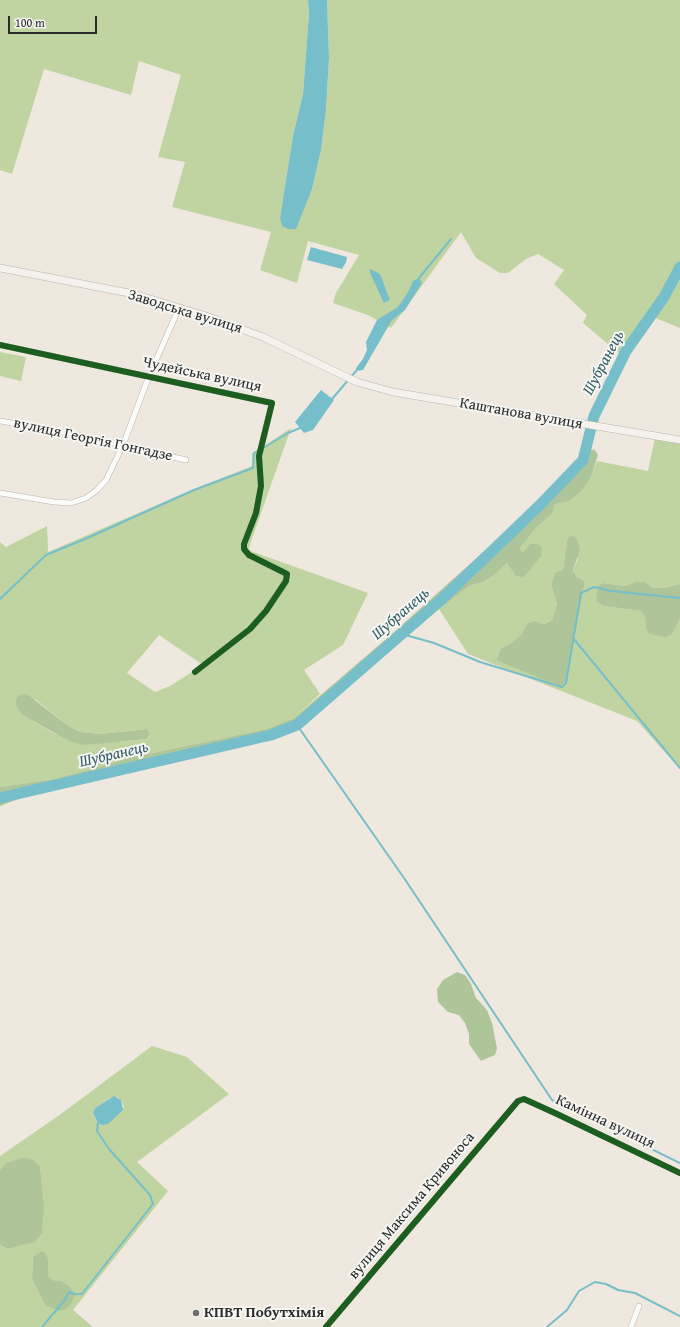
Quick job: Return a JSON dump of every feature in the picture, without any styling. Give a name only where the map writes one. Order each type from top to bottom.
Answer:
[{"type":"main road","name":"Заводська вулиця","points":[[0,268],[134,294],[179,308],[262,337],[359,383]]},
{"type":"main road","name":"Каштанова вулиця","points":[[359,383],[393,392],[680,440]]},
{"type":"street","points":[[0,493],[60,503],[71,503],[86,498],[97,490],[106,480],[123,445],[149,376],[179,308]]},
{"type":"street","name":"Чудейська вулиця","points":[[0,345],[272,403],[259,456],[261,486],[256,513],[244,544],[244,549],[249,555],[287,574],[286,581],[280,592],[250,629],[195,672]]},
{"type":"street","name":"вулиця Георгія Гонгадзе","points":[[0,421],[123,445],[186,460]]},
{"type":"street","name":"Камінна вулиця","points":[[518,1101],[524,1099],[680,1173]]},
{"type":"street","name":"вулиця Максима Кривоноса","points":[[326,1327],[518,1101]]},
{"type":"street","points":[[631,1327],[639,1306]]},
{"type":"green space","points":[[0,0],[308,0],[309,14],[303,94],[293,136],[280,218],[288,229],[295,229],[312,189],[321,150],[326,110],[329,58],[327,0],[680,0],[680,328],[653,317],[636,344],[621,355],[583,323],[587,315],[554,284],[564,270],[538,254],[526,259],[508,273],[500,273],[476,258],[461,232],[391,328],[368,315],[333,303],[336,293],[359,255],[308,241],[297,283],[260,270],[271,232],[172,207],[185,162],[158,157],[181,75],[139,61],[131,95],[44,69],[12,174],[0,170]]},
{"type":"green space","points":[[0,352],[26,357],[21,381],[0,376]]},
{"type":"green space","points":[[291,428],[248,550],[368,593],[343,645],[304,670],[320,694],[294,718],[267,729],[133,757],[55,779],[0,787],[0,542],[6,547],[47,526],[48,552],[194,489],[252,466],[252,454]],"holes":[[[159,635],[203,665],[170,686],[155,692],[127,673]],[[35,699],[70,727],[81,732],[100,734],[147,729],[150,734],[146,739],[118,742],[55,734],[22,715]]]},
{"type":"green space","points":[[656,433],[680,436],[680,584],[663,588],[653,588],[645,582],[635,582],[626,586],[603,583],[604,606],[641,611],[645,617],[646,629],[673,633],[680,619],[680,769],[637,721],[468,654],[439,609],[471,585],[483,582],[493,576],[507,563],[511,568],[530,544],[523,552],[518,549],[536,528],[553,513],[554,506],[558,503],[569,500],[591,477],[597,461],[648,471]],"holes":[[[567,541],[578,559],[573,571],[577,577],[585,581],[567,681],[496,660],[501,648],[510,644],[522,635],[528,623],[535,621],[544,624],[552,620],[557,604],[551,585],[563,570]]]},
{"type":"green space","points":[[583,448],[595,450],[598,455],[591,477],[581,491],[569,501],[558,503],[554,506],[553,513],[536,528],[519,549],[523,552],[530,544],[538,544],[542,548],[541,556],[524,577],[516,576],[507,563],[493,576],[483,582],[471,585],[439,609],[302,727],[270,738],[57,784],[0,806],[0,787],[55,779],[133,757],[267,729],[294,718],[393,633],[510,528],[579,458]]},
{"type":"green space","points":[[570,536],[576,537],[580,549],[573,571],[577,577],[585,581],[567,681],[559,686],[496,660],[501,648],[510,644],[521,635],[528,623],[535,621],[544,624],[552,620],[557,604],[551,585],[556,572],[563,570],[567,541]]},
{"type":"green space","points":[[635,582],[645,582],[653,588],[663,588],[680,584],[680,619],[673,633],[666,637],[650,634],[646,629],[645,617],[641,611],[604,606],[596,601],[598,586],[603,583],[626,586]]},
{"type":"green space","points":[[27,694],[70,727],[81,732],[100,734],[147,729],[150,734],[146,739],[84,745],[69,741],[22,715],[16,705],[16,700],[19,695]]},
{"type":"green space","points":[[457,972],[465,975],[471,984],[476,998],[487,1010],[492,1023],[497,1048],[495,1055],[481,1061],[469,1044],[469,1034],[465,1023],[459,1015],[448,1012],[438,1002],[437,989],[443,980]]},
{"type":"green space","points":[[152,1046],[187,1057],[229,1094],[137,1162],[168,1191],[73,1310],[93,1327],[0,1327],[0,1245],[8,1249],[34,1242],[44,1203],[40,1166],[33,1159],[23,1157],[6,1163],[0,1170],[0,1156],[61,1114]],"holes":[[[117,1097],[121,1100],[124,1107],[98,1123],[93,1113],[95,1108],[110,1098]],[[33,1257],[48,1260],[48,1276],[55,1281],[62,1281],[68,1285],[74,1294],[45,1305],[32,1279]]]},
{"type":"green space","points":[[23,1157],[33,1159],[40,1166],[44,1203],[42,1233],[35,1242],[8,1249],[0,1245],[0,1170],[6,1163]]},
{"type":"green space","points":[[42,1251],[45,1253],[48,1260],[48,1276],[55,1281],[62,1281],[68,1285],[75,1294],[71,1304],[66,1309],[59,1311],[45,1305],[32,1279],[33,1257]]},
{"type":"water","points":[[308,0],[327,0],[329,58],[326,110],[321,150],[312,189],[296,229],[288,229],[282,226],[280,218],[293,136],[303,94],[309,14]]},
{"type":"water","points":[[311,247],[347,257],[346,262],[342,269],[307,260]]},
{"type":"water","points":[[370,269],[380,274],[390,300],[384,303],[370,273]]},
{"type":"water","points":[[419,278],[422,283],[405,310],[392,320],[363,370],[356,371],[356,368],[363,359],[367,350],[366,342],[377,320],[398,307],[413,281]]},
{"type":"water","points":[[321,390],[334,400],[313,430],[304,433],[295,422]]},
{"type":"water","points":[[114,1096],[121,1100],[123,1110],[108,1124],[103,1125],[98,1123],[93,1113],[95,1108]]},
{"type":"waterway","points":[[419,278],[451,239]]},
{"type":"waterway","name":"Шубранець","points":[[0,798],[271,735],[297,725],[443,598],[541,504],[583,460],[594,416],[626,351],[664,297],[680,267]]},
{"type":"waterway","points":[[332,399],[356,371]]},
{"type":"waterway","points":[[263,448],[288,433],[300,428]]},
{"type":"waterway","points":[[0,599],[46,555],[194,490],[253,468],[254,453],[259,450]]},
{"type":"waterway","points":[[402,634],[434,643],[480,662],[562,687],[566,683],[581,593],[594,587],[611,591],[680,598]]},
{"type":"waterway","points":[[573,638],[680,768]]},
{"type":"waterway","points":[[297,725],[404,878],[552,1100],[680,1163]]},
{"type":"waterway","points":[[42,1327],[64,1301],[69,1292],[74,1294],[82,1294],[153,1204],[150,1195],[109,1149],[97,1131],[98,1123]]},
{"type":"waterway","points":[[547,1327],[567,1310],[579,1291],[595,1282],[606,1284],[618,1290],[635,1293],[680,1316]]},
{"type":"cycle path","points":[[0,345],[272,403],[259,456],[261,486],[256,513],[244,544],[244,549],[249,555],[287,574],[286,581],[266,611],[250,629],[195,672]]},
{"type":"cycle path","points":[[326,1327],[518,1101],[524,1099],[680,1173]]},
{"type":"place","name":"КПВТ Побутхімія","points":[[196,1313]]}]
